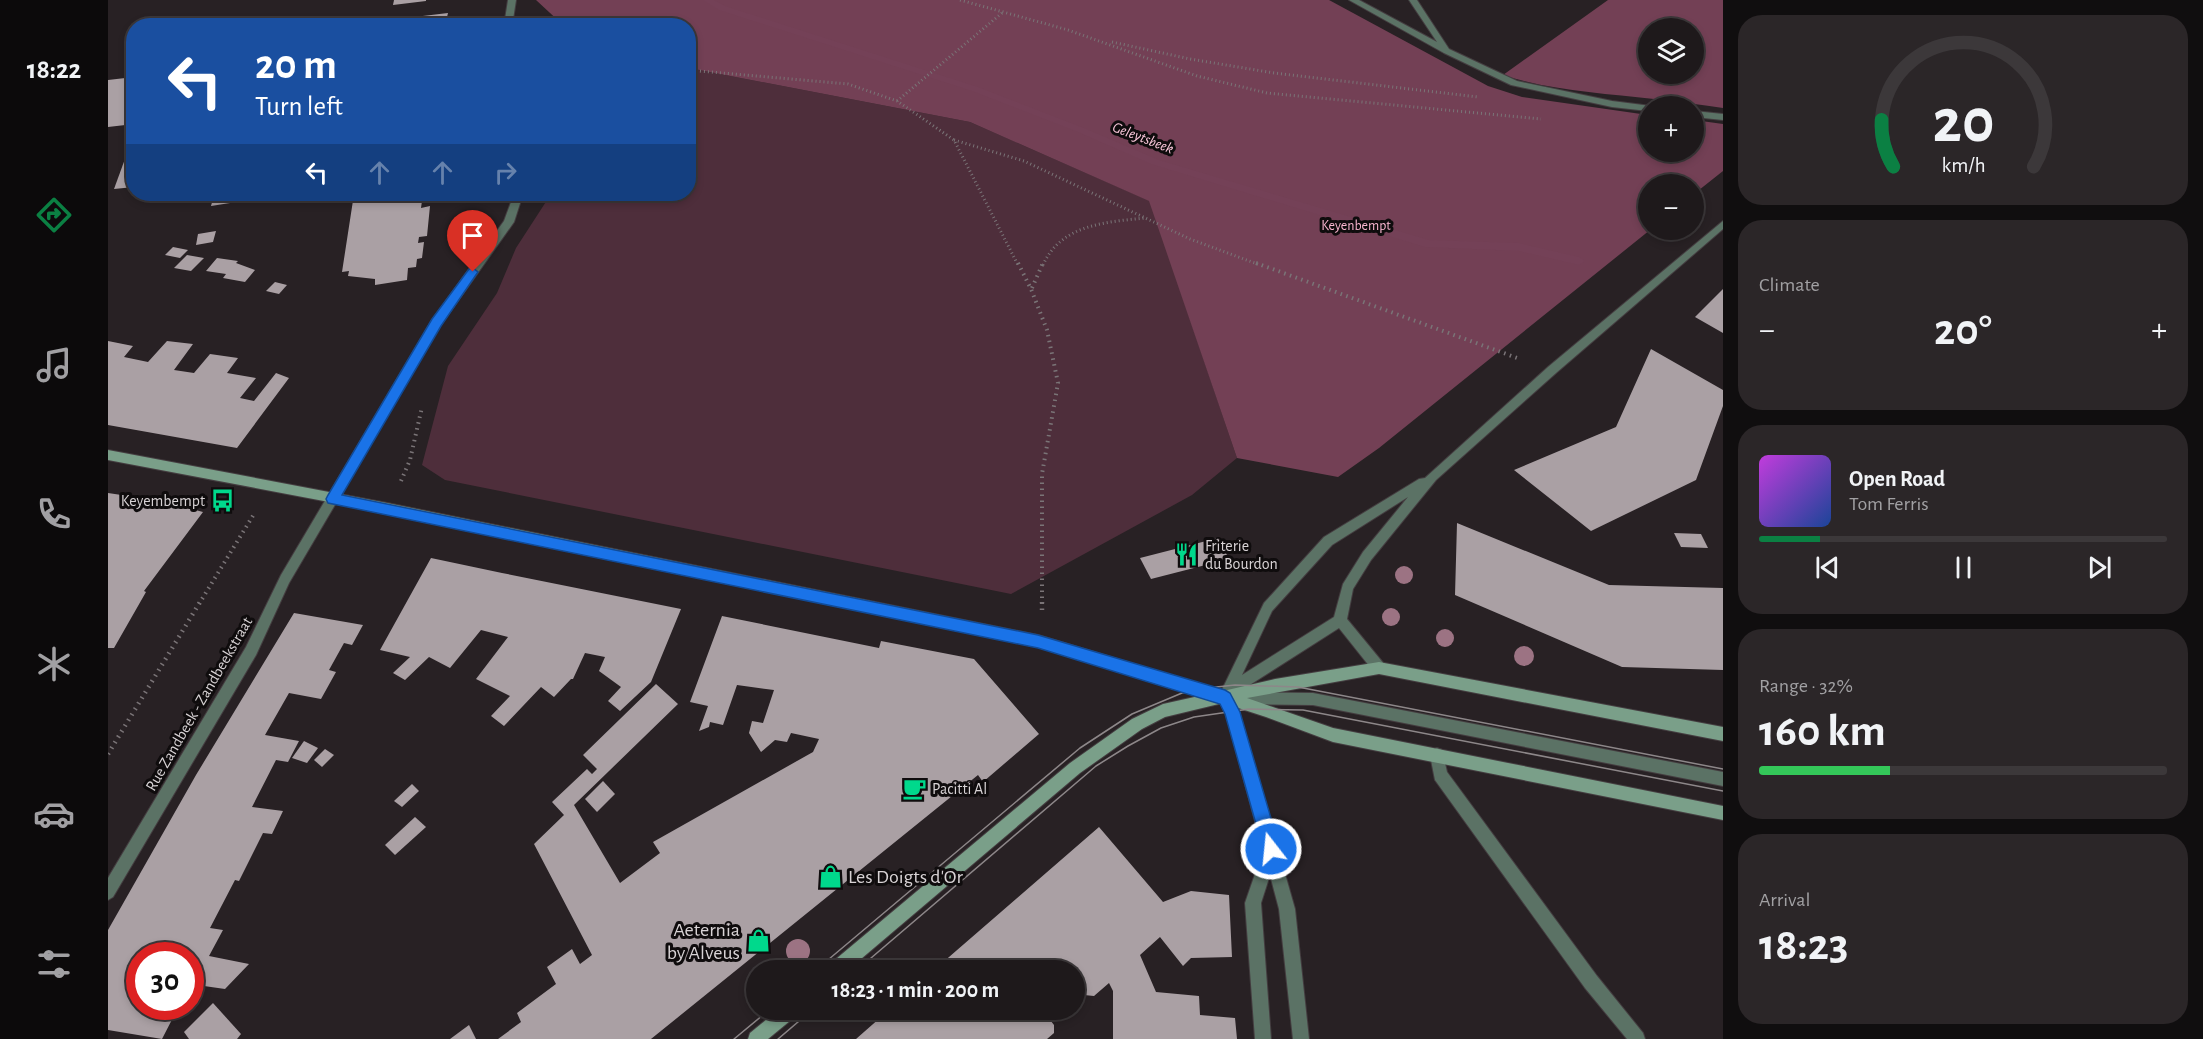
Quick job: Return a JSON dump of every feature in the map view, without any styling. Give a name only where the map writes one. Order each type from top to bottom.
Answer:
[{"type":"main road","points":[[108,455],[1038,641],[1225,698],[1333,735],[1723,813]]},
{"type":"main road","points":[[848,960],[1075,768],[1137,724],[1163,711],[1275,685],[1379,668],[1723,734]]},
{"type":"main road","points":[[756,1039],[778,1020]]},
{"type":"street","points":[[509,18],[512,0]]},
{"type":"street","points":[[1353,0],[1447,51],[1514,83],[1612,104],[1638,107]]},
{"type":"street","points":[[1413,0],[1447,51]]},
{"type":"street","points":[[1704,115],[1723,117]]},
{"type":"street","name":"Rue Zandbeek - Zandbeekstraat","points":[[108,892],[251,651],[285,579],[436,322],[509,222],[516,201]]},
{"type":"street","points":[[1225,698],[1240,684],[1340,620],[1347,588],[1367,556],[1432,477],[1552,370],[1723,224]]},
{"type":"street","points":[[1225,698],[1268,607],[1328,541],[1432,477]]},
{"type":"street","points":[[1340,620],[1379,668]]},
{"type":"street","points":[[1225,698],[1313,699],[1723,779]]},
{"type":"street","points":[[1225,698],[1232,712],[1287,909],[1301,1039]]},
{"type":"street","points":[[1437,755],[1440,775],[1591,982],[1637,1039]]},
{"type":"street","points":[[1263,1039],[1253,903],[1271,849]]},
{"type":"path","points":[[960,0],[1091,38],[1197,76],[1267,93],[1546,119]]},
{"type":"path","points":[[897,101],[1003,13]]},
{"type":"path","points":[[1091,38],[1190,59],[1274,73],[1450,96]]},
{"type":"path","points":[[696,71],[848,84],[897,101],[954,140],[1024,161],[1190,239],[1552,370]]},
{"type":"path","points":[[954,140],[1031,289],[1047,330],[1058,383],[1042,474],[1042,614]]},
{"type":"path","points":[[1031,289],[1047,253],[1075,232],[1093,224],[1145,218]]},
{"type":"path","points":[[108,754],[254,514]]},
{"type":"shaded area","points":[[696,69],[970,122],[1150,201],[1237,458],[1192,495],[1011,594],[445,480],[422,465],[448,366],[497,293],[516,248],[546,201],[696,201]]},
{"type":"green space","name":"Keyenbempt","points":[[536,0],[1329,0],[1488,86],[1522,97],[1638,114],[1638,162],[1704,162],[1704,121],[1723,124],[1723,171],[1704,186],[1704,174],[1638,174],[1638,240],[1379,448],[1338,477],[1237,458],[1149,201],[970,122],[696,69],[696,18],[555,18]]},
{"type":"green space","points":[[1608,0],[1723,0],[1723,108],[1704,105],[1704,96],[1638,97],[1559,88],[1503,75]]},
{"type":"building","points":[[394,0],[426,0],[426,1],[393,5]]},
{"type":"building","points":[[448,13],[447,17],[454,17],[454,18],[406,18]]},
{"type":"building","points":[[126,78],[126,125],[108,127],[108,80]]},
{"type":"building","points":[[126,156],[126,188],[114,189]]},
{"type":"building","points":[[212,201],[231,201],[230,203],[211,206]]},
{"type":"building","points":[[353,201],[422,201],[421,208],[430,206],[427,236],[419,237],[418,243],[424,242],[422,258],[417,259],[416,267],[408,268],[407,280],[375,285],[375,279],[348,276],[349,271],[342,272]]},
{"type":"building","points":[[216,231],[213,242],[196,245],[198,234]]},
{"type":"building","points":[[173,247],[188,250],[180,258],[165,255]]},
{"type":"building","points":[[187,255],[204,258],[191,271],[174,268]]},
{"type":"building","points":[[217,258],[238,261],[236,263],[255,270],[245,282],[223,278],[226,274],[206,271]]},
{"type":"building","points":[[275,282],[287,285],[279,294],[266,291]]},
{"type":"building","points":[[1723,289],[1723,333],[1695,317]]},
{"type":"building","points":[[108,341],[133,346],[124,357],[148,362],[167,341],[193,344],[174,370],[194,373],[210,354],[238,358],[227,373],[256,378],[240,398],[254,401],[276,373],[289,378],[237,448],[108,425]]},
{"type":"building","points":[[1651,349],[1723,390],[1723,406],[1696,480],[1591,531],[1514,470],[1616,427]]},
{"type":"building","points":[[108,493],[162,501],[203,512],[144,591],[146,592],[114,648],[108,648]]},
{"type":"building","points":[[1457,523],[1609,585],[1723,588],[1723,670],[1622,667],[1455,595]]},
{"type":"building","points":[[1674,533],[1701,534],[1708,548],[1681,547]]},
{"type":"building","points":[[1218,538],[1229,559],[1151,579],[1140,558]]},
{"type":"building","points":[[431,558],[681,609],[651,682],[620,711],[608,701],[621,687],[599,671],[605,657],[585,653],[573,679],[554,697],[541,687],[504,726],[491,716],[510,696],[476,679],[508,637],[481,630],[450,668],[429,657],[405,680],[393,673],[410,657],[380,650]]},
{"type":"building","points":[[294,613],[363,625],[352,645],[344,643],[329,670],[336,672],[321,699],[289,693],[265,735],[299,741],[288,762],[276,760],[252,807],[283,811],[272,834],[263,833],[239,881],[235,880],[210,928],[223,930],[209,956],[249,964],[225,989],[204,986],[204,942],[126,942],[126,1020],[172,1020],[162,1039],[108,1030],[108,930],[196,775]]},
{"type":"building","points":[[722,616],[879,648],[881,641],[974,659],[1039,734],[983,782],[978,775],[651,1039],[498,1039],[521,1022],[517,1013],[556,984],[547,967],[572,949],[580,964],[592,955],[534,844],[564,815],[552,802],[587,769],[592,774],[597,769],[583,755],[656,684],[678,704],[574,805],[620,883],[660,853],[653,842],[813,752],[819,739],[791,733],[787,742],[775,740],[761,752],[749,733],[752,721],[763,723],[774,690],[737,685],[723,725],[710,722],[709,727],[699,731],[708,706],[690,702]]},
{"type":"building","points":[[304,741],[318,748],[307,763],[292,758]]},
{"type":"building","points":[[325,749],[334,755],[322,767],[314,760]]},
{"type":"building","points":[[603,781],[615,794],[597,812],[585,799]]},
{"type":"building","points":[[412,784],[419,791],[402,807],[394,801]]},
{"type":"building","points":[[415,817],[426,827],[395,855],[385,845]]},
{"type":"building","points":[[1099,827],[1163,902],[1191,891],[1229,895],[1232,957],[1191,958],[1183,966],[1160,937],[1140,955],[1156,992],[1199,996],[1200,1015],[1235,1018],[1237,1039],[1113,1039],[1113,991],[1109,983],[1094,996],[1085,995],[1085,960],[946,960]]},
{"type":"building","points":[[213,1003],[241,1034],[237,1039],[189,1039],[184,1032],[196,1020],[204,1020],[204,1012]]},
{"type":"building","points":[[878,1020],[1050,1020],[1054,1025],[1054,1033],[1047,1039],[856,1039]]},
{"type":"building","points":[[469,1025],[476,1039],[450,1039]]},
{"type":"waterway","name":"Geleytsbeek","points":[[707,0],[722,8],[975,89],[1081,130],[1155,162],[1429,244],[1519,247],[1579,261]]},
{"type":"tram line","points":[[828,960],[1080,748],[1132,714],[1182,693],[1235,685],[1298,687],[1723,769]]},
{"type":"tram line","points":[[869,960],[1096,766],[1161,728],[1194,717],[1249,709],[1303,710],[1723,791]]},
{"type":"tram line","points":[[734,1039],[757,1020]]},
{"type":"tram line","points":[[778,1039],[800,1020]]},
{"type":"place","name":"Keyembempt","points":[[223,501]]},
{"type":"place","name":"Friterie du Bourdon","points":[[1187,555]]},
{"type":"place","name":"Pacitti Al","points":[[914,789]]},
{"type":"place","name":"Les Doigts d'Or","points":[[830,877]]},
{"type":"place","name":"Aeternia by Alveus","points":[[758,941]]},
{"type":"route","points":[[473,272],[436,322],[333,499],[387,508],[1038,641],[1225,698],[1232,712],[1271,849]]}]
